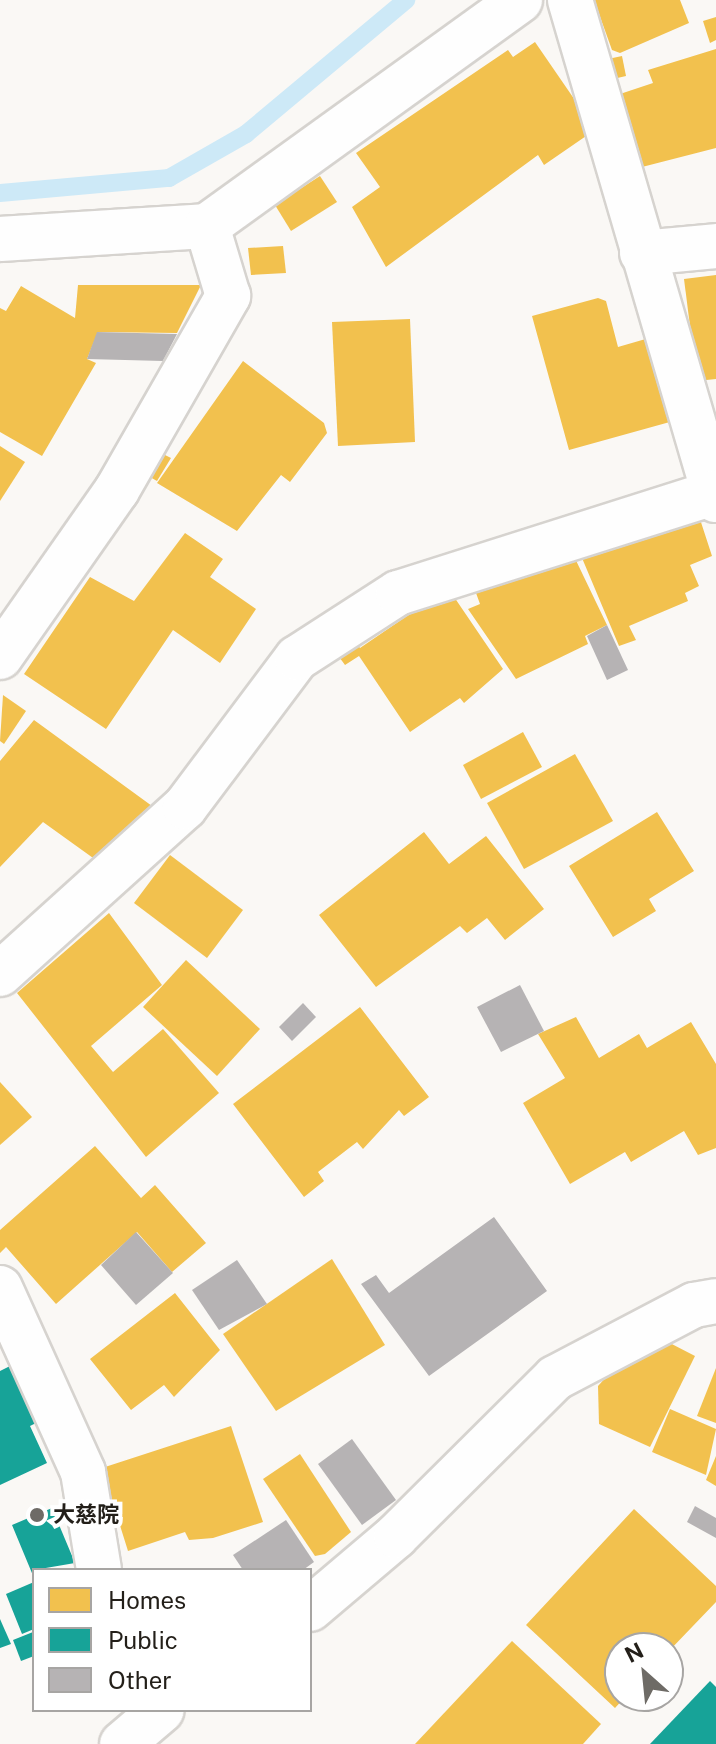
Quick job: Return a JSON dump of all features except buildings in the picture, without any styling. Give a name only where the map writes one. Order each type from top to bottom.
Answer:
[{"type":"street","points":[[0,239],[207,226],[520,0]]},
{"type":"street","points":[[0,974],[185,807],[297,658],[398,593],[715,496],[570,0]]},
{"type":"street","points":[[0,657],[117,490],[228,296],[207,226]]},
{"type":"street","points":[[642,253],[716,246]]},
{"type":"street","points":[[0,1288],[83,1472],[99,1568]]},
{"type":"street","points":[[312,1607],[396,1536],[555,1378],[694,1305],[716,1301]]},
{"type":"waterway","points":[[0,193],[169,178],[246,134],[406,0]]},
{"type":"place","name":"大慈院","points":[[37,1515]]}]
